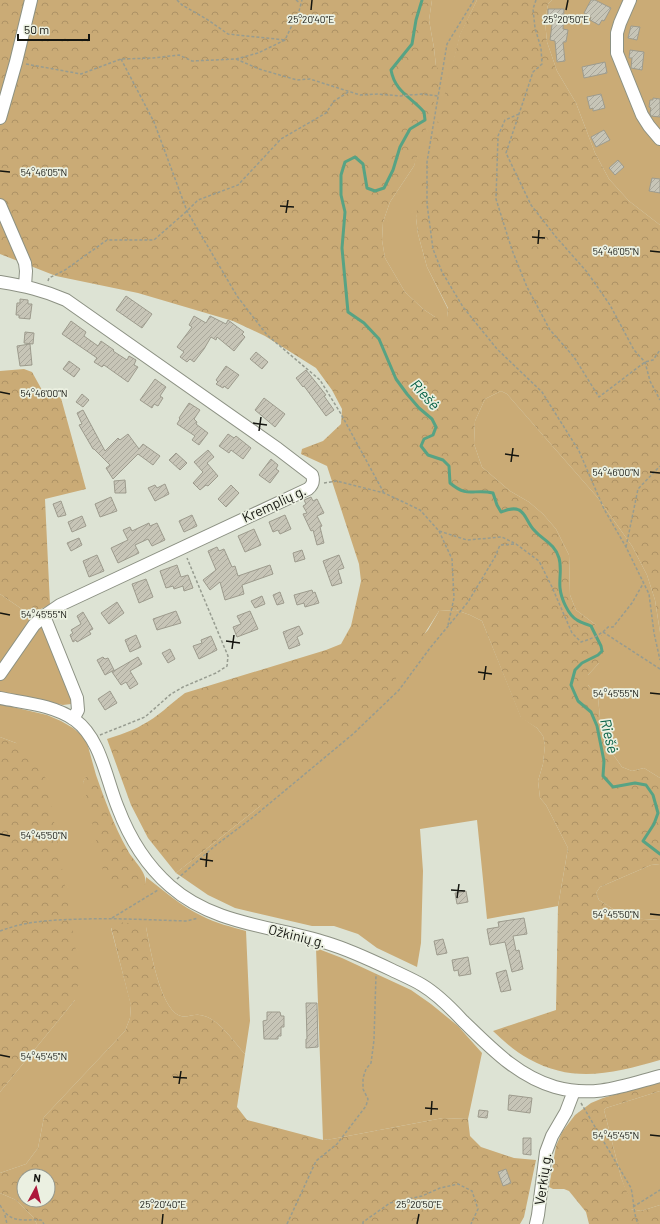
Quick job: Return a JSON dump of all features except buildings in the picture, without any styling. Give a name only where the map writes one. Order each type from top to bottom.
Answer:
[{"type":"street","points":[[0,118],[16,62],[31,0]]},
{"type":"street","points":[[630,0],[622,16],[617,33],[618,53],[642,115],[660,139]]},
{"type":"street","points":[[0,205],[25,263],[25,286]]},
{"type":"street","name":"Kremplių g.","points":[[0,282],[44,291],[66,300],[278,449],[312,475],[314,480],[312,486],[308,489],[60,605],[34,625],[0,674]]},
{"type":"street","points":[[44,616],[77,698],[78,710],[74,719]]},
{"type":"street","name":"Ožkinių g.","points":[[0,698],[42,706],[54,710],[74,719],[87,730],[92,738],[118,808],[143,857],[178,893],[205,909],[250,925],[327,943],[378,963],[421,984],[446,1004],[490,1047],[514,1066],[540,1081],[555,1087],[574,1091],[605,1091],[660,1076]]},
{"type":"street","name":"Verkių g.","points":[[536,1224],[546,1152],[552,1136],[566,1112],[574,1091]]},
{"type":"path","points":[[176,0],[228,34],[285,40]]},
{"type":"path","points":[[296,0],[300,3]]},
{"type":"path","points":[[16,62],[81,74],[121,58],[153,58],[179,55],[192,61],[236,59],[258,53],[285,40],[298,15],[302,0]]},
{"type":"path","points":[[474,0],[447,44],[426,162],[427,204],[433,249],[442,272],[463,307],[497,348],[542,392],[579,451],[604,509],[626,547],[649,594],[654,633],[660,660]]},
{"type":"path","points":[[536,0],[533,9],[535,28],[541,48],[542,64],[533,72],[506,153],[531,206],[587,272],[610,305],[634,350],[645,362],[650,381],[660,400]]},
{"type":"path","points":[[121,58],[154,122],[187,211],[237,296],[268,335],[320,380],[341,414],[384,494]]},
{"type":"path","points":[[236,59],[259,69],[297,80],[310,79],[360,95],[378,94],[400,96],[422,94],[438,96]]},
{"type":"path","points":[[44,291],[49,278],[65,270],[107,240],[154,240],[198,200],[238,185],[281,138],[326,113],[334,101],[350,91]]},
{"type":"path","points":[[519,114],[505,120],[498,136],[496,199],[512,250],[527,287],[550,330],[574,357],[600,397],[645,362],[653,360],[660,350]]},
{"type":"path","points":[[626,547],[638,489],[660,466]]},
{"type":"path","points":[[324,483],[337,481],[384,494],[420,510],[439,531],[452,559],[454,598],[448,627]]},
{"type":"path","points":[[439,531],[467,540],[502,537],[516,544],[538,561],[552,586],[572,633],[581,642],[592,639],[608,627],[613,628],[632,603],[644,582]]},
{"type":"path","points":[[112,918],[177,879],[216,845],[258,813],[353,734],[399,690],[468,602],[495,557],[500,545],[516,544]]},
{"type":"path","points":[[92,738],[145,717],[171,694],[183,687],[216,673],[227,666],[228,656],[182,547]]},
{"type":"path","points":[[603,632],[660,669]]},
{"type":"path","points":[[0,931],[37,921],[58,919],[112,918],[187,921],[198,918],[205,909]]},
{"type":"path","points":[[287,1224],[316,1161],[337,1144],[366,1106],[368,1099],[363,1089],[363,1078],[366,1069],[371,1063],[374,1040],[374,1004],[378,963]]},
{"type":"path","points":[[574,1091],[631,1188],[633,1207],[638,1224]]},
{"type":"path","points":[[363,1224],[363,1222],[390,1203],[422,1196],[440,1188],[458,1184],[472,1191],[478,1209],[471,1224]]},
{"type":"path","points":[[633,1207],[660,1190]]},
{"type":"path","points":[[0,1205],[7,1224]]},
{"type":"path","points":[[4,1213],[13,1219],[41,1220],[44,1224]]},
{"type":"green space","points":[[0,0],[432,0],[429,20],[436,66],[442,73],[414,166],[390,202],[383,222],[382,240],[385,258],[405,292],[423,309],[435,317],[447,317],[448,308],[427,267],[418,234],[416,218],[418,199],[460,34],[477,0],[552,0],[548,4],[545,21],[547,42],[557,71],[576,103],[595,153],[609,179],[629,201],[660,225],[660,632],[655,600],[647,575],[632,546],[598,498],[507,394],[501,391],[485,399],[475,421],[474,444],[482,467],[510,491],[529,502],[543,514],[556,529],[569,555],[570,595],[576,610],[596,625],[604,639],[604,653],[599,663],[588,675],[588,685],[598,697],[601,729],[605,743],[622,767],[632,771],[644,768],[660,778],[660,864],[651,865],[600,887],[596,893],[599,900],[627,918],[660,920],[660,1060],[626,1069],[594,1074],[562,1072],[546,1067],[524,1056],[493,1031],[556,1010],[558,906],[568,848],[546,805],[540,798],[538,781],[543,764],[545,745],[543,736],[537,728],[521,718],[482,621],[470,615],[456,610],[439,611],[390,688],[341,738],[259,807],[176,873],[148,838],[131,805],[107,739],[130,731],[148,722],[185,693],[326,650],[341,644],[351,626],[361,581],[359,564],[327,466],[301,454],[302,449],[323,441],[341,424],[342,409],[332,390],[316,368],[265,336],[233,321],[138,293],[56,276],[0,254]]},
{"type":"green space","points":[[432,0],[477,0],[460,35],[416,218],[418,234],[427,267],[448,309],[447,317],[435,317],[423,309],[405,292],[385,258],[382,240],[383,222],[390,202],[414,166],[436,66],[429,20]]},
{"type":"green space","points":[[552,0],[660,0],[660,225],[629,201],[609,179],[595,153],[576,103],[557,71],[547,42],[545,21],[548,4]]},
{"type":"green space","points":[[24,369],[32,372],[42,390],[61,398],[86,489],[45,499],[50,605],[29,614],[0,594],[0,371]]},
{"type":"green space","points":[[501,391],[507,394],[598,498],[632,546],[647,575],[655,600],[660,632],[660,778],[644,768],[632,771],[622,767],[605,743],[601,729],[598,697],[588,685],[588,675],[599,663],[596,625],[576,610],[570,595],[569,555],[556,529],[543,514],[529,502],[510,491],[482,467],[474,444],[475,421],[485,399]]},
{"type":"green space","points":[[0,594],[29,614],[30,622],[0,664]]},
{"type":"green space","points":[[456,610],[482,621],[521,717],[537,728],[543,736],[545,745],[543,764],[538,781],[540,798],[546,805],[568,848],[558,906],[487,919],[477,820],[420,829],[423,871],[421,943],[417,967],[377,948],[358,934],[334,926],[312,926],[235,908],[208,895],[176,873],[259,807],[428,630],[439,611]]},
{"type":"green space","points":[[38,626],[43,626],[73,701],[71,704],[63,705],[0,693],[0,679]]},
{"type":"green space","points":[[0,704],[47,715],[73,728],[86,739],[96,775],[87,776],[83,782],[146,884],[146,877],[194,912],[212,921],[246,931],[250,1021],[245,1054],[218,1024],[206,1016],[181,1016],[174,1011],[167,1002],[162,990],[153,962],[146,927],[111,928],[131,1005],[130,1018],[125,1031],[44,1117],[38,1148],[26,1164],[0,1173],[0,1092],[75,1000],[16,743],[0,737]]},
{"type":"green space","points":[[0,737],[16,743],[33,759],[47,780],[80,974],[75,1000],[0,1092]]},
{"type":"green space","points":[[87,775],[96,775],[122,840],[142,870],[146,884],[125,889],[105,880],[83,782]]},
{"type":"green space","points":[[660,864],[660,920],[627,918],[599,900],[596,893],[600,887],[651,865]]},
{"type":"green space","points":[[118,922],[138,924],[146,927],[157,977],[167,1002],[174,1011],[181,1016],[206,1016],[218,1024],[245,1054],[237,1107],[247,1120],[323,1140],[443,1118],[468,1119],[470,1136],[481,1147],[514,1158],[536,1160],[524,1217],[520,1224],[37,1224],[33,1217],[24,1208],[56,1208],[56,1168],[16,1168],[16,1200],[0,1193],[0,1173],[26,1164],[38,1148],[44,1117],[125,1031],[130,1018],[131,1006],[111,927]]},
{"type":"green space","points":[[316,948],[342,958],[411,990],[458,1026],[482,1053],[468,1119],[443,1118],[323,1140]]},
{"type":"green space","points":[[660,1081],[660,1091],[606,1108],[604,1110],[621,1177],[631,1203],[631,1209],[641,1211],[660,1205],[660,1224],[589,1224],[586,1212],[569,1191],[549,1187],[556,1146],[562,1132],[575,1115],[591,1103]]},
{"type":"green space","points":[[660,1091],[660,1205],[641,1211],[631,1209],[621,1177],[604,1110],[606,1108]]},
{"type":"green space","points":[[0,1193],[16,1200],[16,1208],[24,1208],[33,1217],[37,1224],[0,1224]]},
{"type":"waterway","name":"Riešė","points":[[422,0],[416,20],[412,44],[391,70],[396,84],[404,94],[424,112],[425,120],[410,129],[400,147],[393,170],[384,188],[375,191],[367,188],[363,164],[355,157],[345,162],[341,175],[341,195],[345,212],[342,248],[348,312],[364,323],[379,339],[396,379],[419,408],[432,419],[436,427],[433,435],[424,439],[421,446],[428,455],[443,460],[449,466],[450,483],[462,491],[493,493],[501,512],[517,509],[525,516],[538,534],[555,549],[559,558],[560,588],[566,606],[574,618],[591,626],[602,651],[598,655],[582,663],[575,670],[571,685],[578,701],[591,712],[597,726],[604,761],[603,776],[613,787],[635,783],[646,785],[653,795],[658,813],[654,824],[643,841],[660,854]]}]
